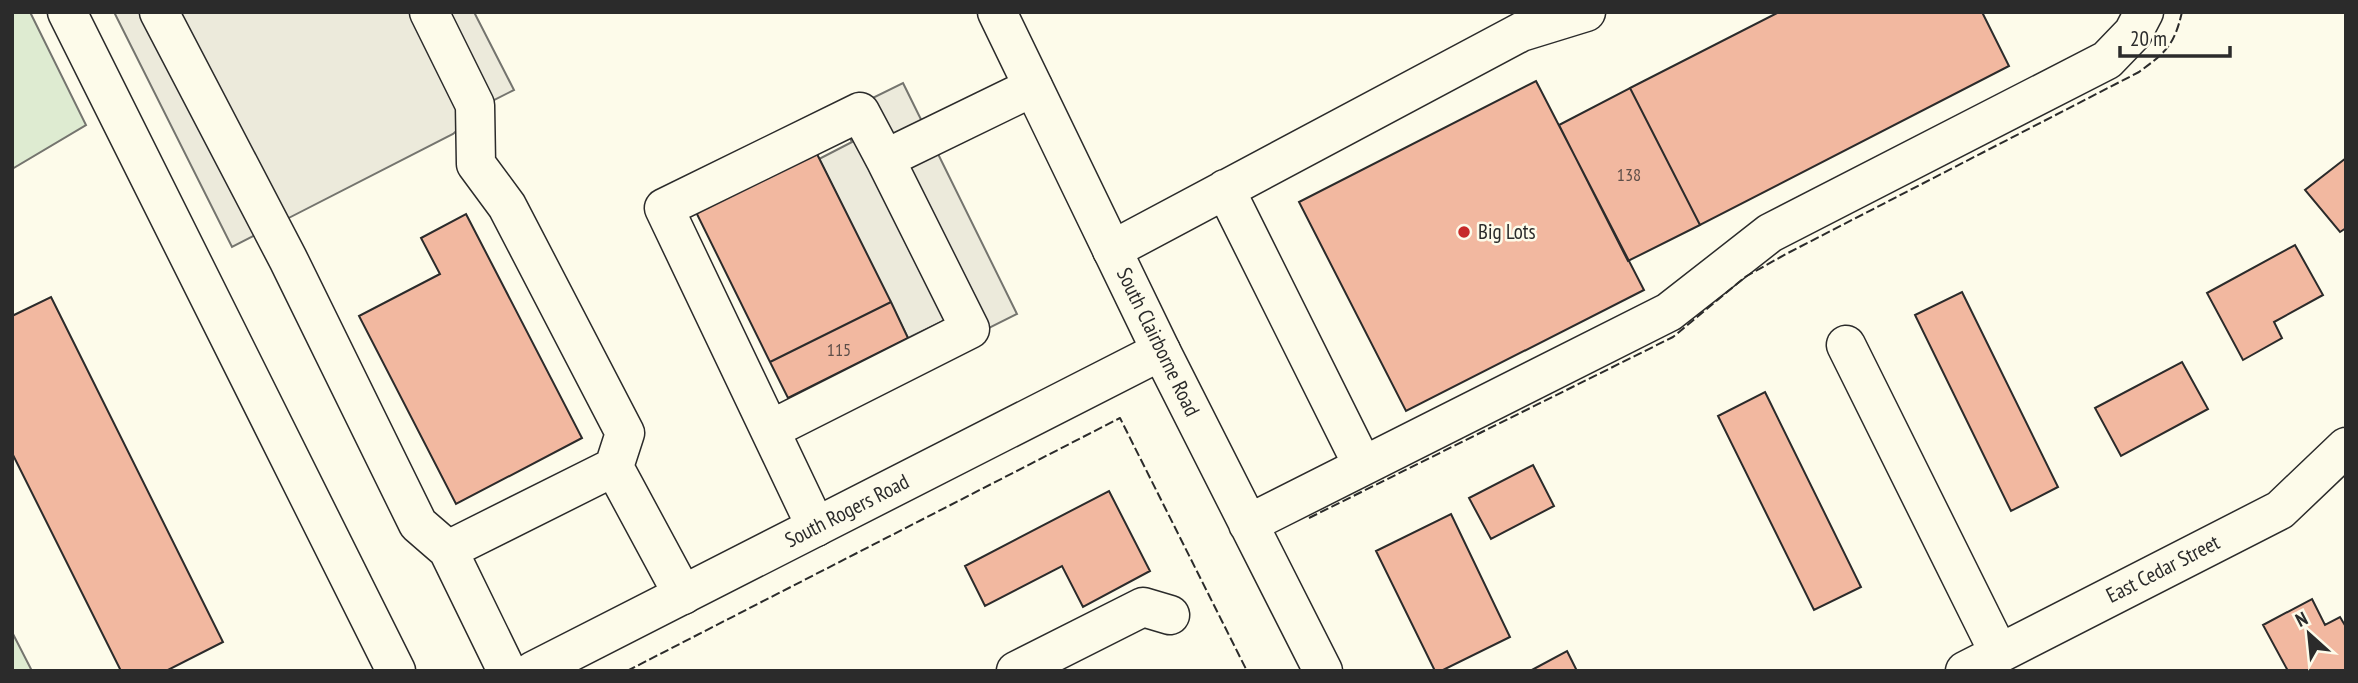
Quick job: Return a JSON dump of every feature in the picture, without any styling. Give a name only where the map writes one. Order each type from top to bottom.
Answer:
[{"type":"main road","points":[[67,12],[396,671]]},
{"type":"main road","points":[[159,12],[288,259],[418,524],[448,550],[508,671]]},
{"type":"main road","points":[[429,12],[475,105],[476,164],[507,206],[625,433],[614,467],[448,550]]},
{"type":"main road","name":"South Clairborne Road","points":[[997,12],[1161,351],[1322,671]]},
{"type":"main road","points":[[1112,250],[1521,32],[1586,12]]},
{"type":"main road","points":[[1248,524],[1669,312],[1770,233],[2107,60],[2133,33],[2144,12]]},
{"type":"main road","points":[[885,159],[1033,87]]},
{"type":"main road","points":[[770,430],[970,330],[860,112],[664,208],[816,527]]},
{"type":"main road","points":[[1226,189],[1363,466]]},
{"type":"main road","points":[[1846,345],[1999,653]]},
{"type":"main road","name":"South Rogers Road","points":[[533,671],[1161,351]]},
{"type":"main road","name":"East Cedar Street","points":[[1965,671],[2280,510],[2346,447]]},
{"type":"main road","points":[[614,467],[682,595]]},
{"type":"main road","points":[[1016,671],[1143,607],[1170,615]]},
{"type":"green space","points":[[12,12],[30,12],[86,125],[12,169]]},
{"type":"green space","points":[[12,632],[32,671],[12,671]]},
{"type":"shaded area","points":[[114,12],[474,12],[514,90],[488,103],[453,134],[232,247]]},
{"type":"shaded area","points":[[903,83],[1017,314],[957,344],[945,320],[908,338],[819,159],[852,142],[838,115]]},
{"type":"building","points":[[1779,12],[1982,12],[2009,66],[1700,225],[1630,88]]},
{"type":"building","name":"Big Lots","points":[[1536,81],[1644,290],[1406,411],[1299,202]]},
{"type":"building","points":[[1630,88],[1700,225],[1628,261],[1559,125]]},
{"type":"building","points":[[812,144],[891,302],[770,362],[692,204]]},
{"type":"building","points":[[2346,158],[2346,228],[2340,232],[2305,190]]},
{"type":"building","points":[[466,214],[582,438],[456,504],[359,316],[440,274],[421,238]]},
{"type":"building","points":[[2295,245],[2323,295],[2274,322],[2282,338],[2243,360],[2207,293]]},
{"type":"building","points":[[1962,292],[2058,487],[2011,511],[1915,315]]},
{"type":"building","points":[[51,297],[223,642],[166,671],[121,671],[12,453],[12,316]]},
{"type":"building","points":[[891,302],[908,338],[788,398],[770,362]]},
{"type":"building","points":[[2182,362],[2208,409],[2121,456],[2095,408]]},
{"type":"building","points":[[1765,392],[1861,587],[1814,610],[1718,416]]},
{"type":"building","points":[[1533,465],[1554,506],[1491,539],[1469,498]]},
{"type":"building","points":[[1109,491],[1150,571],[1083,607],[1062,566],[985,606],[965,566]]},
{"type":"building","points":[[1451,514],[1510,637],[1441,671],[1435,671],[1376,551]]},
{"type":"building","points":[[2312,599],[2325,625],[2340,617],[2346,627],[2346,671],[2288,671],[2263,625]]},
{"type":"building","points":[[1567,651],[1577,671],[1530,671]]},
{"type":"fence","points":[[1309,518],[1673,337],[1745,277],[2139,72],[2168,47],[2176,33],[2182,12]]},
{"type":"fence","points":[[627,671],[1120,418],[1247,671]]},
{"type":"place","name":"Big Lots","points":[[1464,232]]}]
